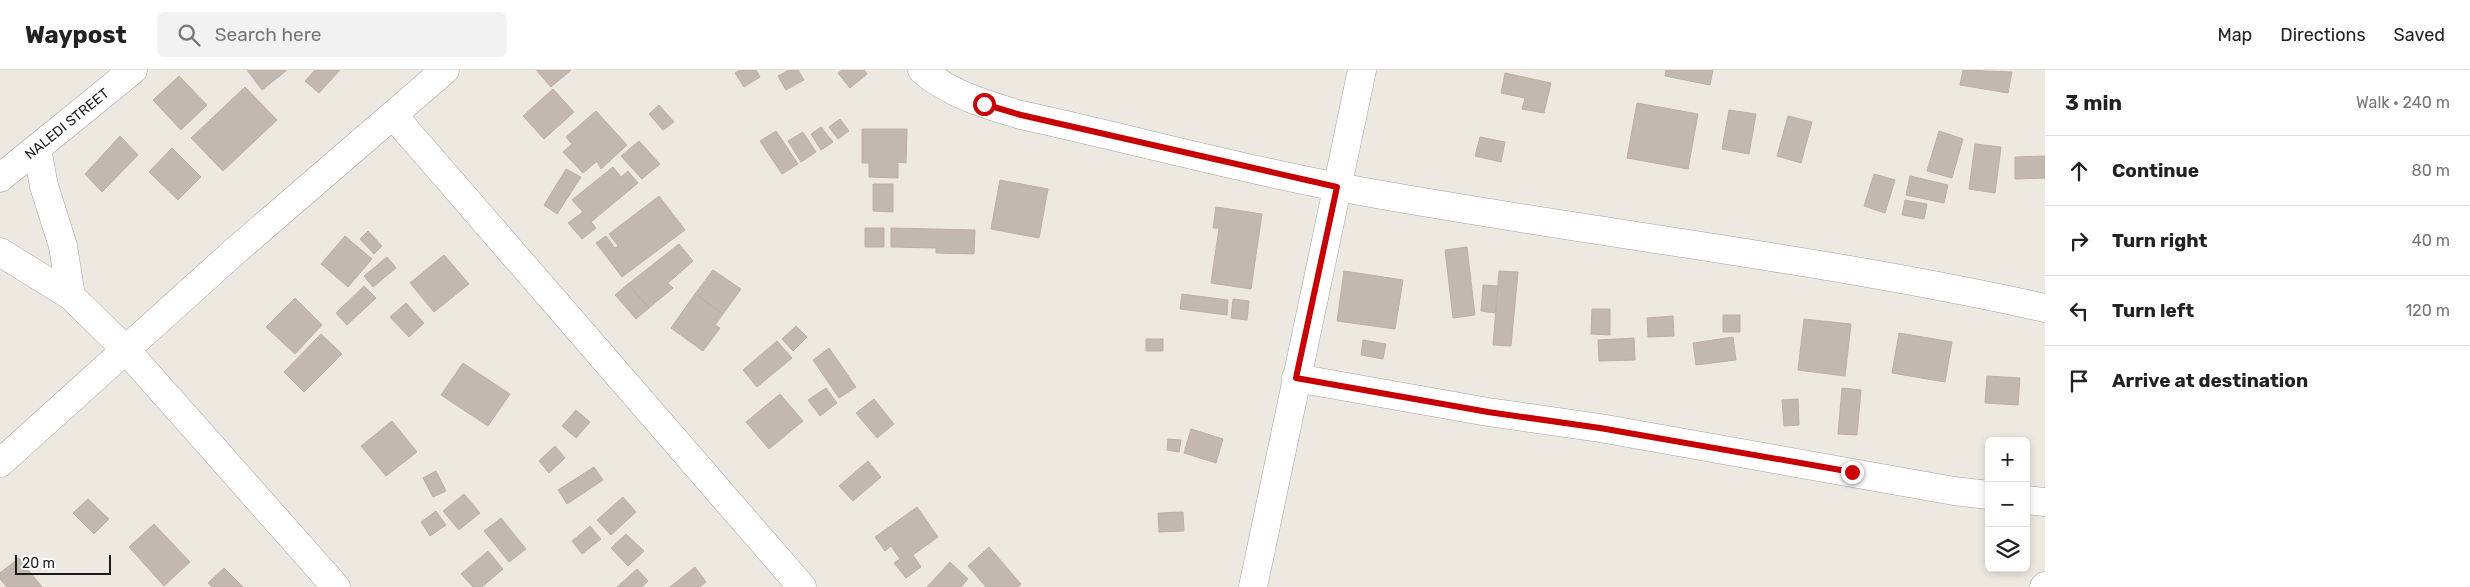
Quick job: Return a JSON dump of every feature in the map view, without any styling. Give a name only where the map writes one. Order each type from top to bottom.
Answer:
[{"type":"street","name":"NALEDI STREET","points":[[0,178],[133,70]]},
{"type":"street","points":[[0,463],[234,252],[445,70]]},
{"type":"street","points":[[922,70],[934,80],[984,104],[1021,115],[1337,187],[1765,256],[1989,296],[2045,308]]},
{"type":"street","points":[[1253,587],[1362,70]]},
{"type":"street","points":[[393,115],[802,587]]},
{"type":"street","points":[[37,149],[44,186],[63,246],[71,296]]},
{"type":"street","points":[[0,252],[71,296],[126,350],[327,583]]},
{"type":"street","points":[[1296,378],[1488,412],[1600,428],[1954,491],[1985,495]]},
{"type":"street","points":[[2030,500],[2045,502]]},
{"type":"building","points":[[247,70],[286,70],[286,71],[262,90]]},
{"type":"building","points":[[315,70],[340,70],[319,93],[305,81]]},
{"type":"building","points":[[536,70],[571,70],[551,87]]},
{"type":"building","points":[[740,70],[756,70],[760,77],[744,87],[735,73]]},
{"type":"building","points":[[789,70],[798,70],[804,80],[786,90],[778,76]]},
{"type":"building","points":[[842,70],[864,70],[867,74],[850,88],[838,73]]},
{"type":"building","points":[[1666,70],[1713,70],[1710,85],[1665,76]]},
{"type":"building","points":[[1963,70],[2012,72],[2008,93],[1960,85]]},
{"type":"building","points":[[1505,73],[1551,83],[1544,113],[1522,109],[1525,98],[1501,93]]},
{"type":"building","points":[[179,76],[207,105],[181,130],[153,100]]},
{"type":"building","points":[[245,87],[277,120],[223,171],[191,138]]},
{"type":"building","points":[[553,89],[574,112],[544,139],[523,116]]},
{"type":"building","points":[[1637,103],[1698,114],[1688,169],[1627,158]]},
{"type":"building","points":[[659,105],[674,122],[663,130],[649,114]]},
{"type":"building","points":[[1729,110],[1756,114],[1749,154],[1722,149]]},
{"type":"building","points":[[596,111],[627,145],[601,169],[597,161],[583,173],[563,152],[572,144],[566,137]]},
{"type":"building","points":[[1788,116],[1812,122],[1801,163],[1777,156]]},
{"type":"building","points":[[840,119],[849,131],[838,139],[829,127]]},
{"type":"building","points":[[821,127],[833,142],[821,150],[811,134]]},
{"type":"building","points":[[862,129],[907,129],[906,163],[898,162],[898,178],[869,177],[869,163],[862,163]]},
{"type":"building","points":[[776,131],[798,164],[782,174],[760,141]]},
{"type":"building","points":[[1939,131],[1963,139],[1952,178],[1927,171]]},
{"type":"building","points":[[803,132],[816,152],[801,162],[788,141]]},
{"type":"building","points":[[120,136],[138,155],[102,192],[85,174]]},
{"type":"building","points":[[1480,137],[1505,142],[1501,162],[1475,156]]},
{"type":"building","points":[[639,141],[660,164],[642,179],[621,156]]},
{"type":"building","points":[[1975,144],[2001,147],[1995,193],[1969,189]]},
{"type":"building","points":[[172,148],[201,177],[178,200],[149,172]]},
{"type":"building","points":[[2045,156],[2045,178],[2015,179],[2015,157]]},
{"type":"building","points":[[613,167],[621,177],[628,171],[638,183],[591,222],[596,228],[582,239],[568,223],[583,212],[572,200]]},
{"type":"building","points":[[566,169],[581,177],[557,214],[544,205]]},
{"type":"building","points":[[1874,174],[1895,180],[1885,213],[1864,206]]},
{"type":"building","points":[[1910,176],[1948,185],[1944,203],[1906,195]]},
{"type":"building","points":[[1000,180],[1048,189],[1039,238],[991,229]]},
{"type":"building","points":[[873,184],[893,184],[893,212],[873,211]]},
{"type":"building","points":[[659,196],[685,230],[622,277],[596,243],[606,236],[615,248],[618,246],[609,234]]},
{"type":"building","points":[[1905,200],[1927,204],[1924,219],[1902,215]]},
{"type":"building","points":[[1216,207],[1262,214],[1251,289],[1211,283],[1219,228],[1213,228]]},
{"type":"building","points":[[865,228],[884,228],[884,247],[865,247]]},
{"type":"building","points":[[891,228],[975,230],[974,254],[936,253],[936,248],[891,247]]},
{"type":"building","points":[[368,231],[382,246],[374,254],[360,239]]},
{"type":"building","points":[[345,236],[372,259],[348,287],[321,264]]},
{"type":"building","points":[[679,244],[693,261],[668,283],[673,288],[649,308],[628,284]]},
{"type":"building","points":[[1467,247],[1475,315],[1453,318],[1445,250]]},
{"type":"building","points":[[444,255],[469,284],[434,312],[410,283]]},
{"type":"building","points":[[387,257],[396,268],[373,287],[364,276]]},
{"type":"building","points":[[713,270],[741,289],[723,314],[695,294]]},
{"type":"building","points":[[1344,271],[1403,280],[1395,329],[1337,321]]},
{"type":"building","points":[[1499,271],[1518,272],[1511,346],[1493,345]]},
{"type":"building","points":[[628,284],[649,308],[636,319],[615,295]]},
{"type":"building","points":[[1483,285],[1498,286],[1496,313],[1481,311]]},
{"type":"building","points":[[364,286],[376,298],[347,325],[336,313]]},
{"type":"building","points":[[695,294],[723,314],[715,325],[720,328],[703,351],[671,328]]},
{"type":"building","points":[[1182,294],[1228,300],[1227,315],[1180,309]]},
{"type":"building","points":[[295,298],[322,325],[295,354],[266,327]]},
{"type":"building","points":[[1233,299],[1249,301],[1247,320],[1231,318]]},
{"type":"building","points":[[406,303],[424,323],[409,337],[390,317]]},
{"type":"building","points":[[1592,309],[1610,309],[1610,335],[1591,334]]},
{"type":"building","points":[[1723,315],[1740,315],[1740,332],[1723,332]]},
{"type":"building","points":[[1673,316],[1674,336],[1648,337],[1647,318]]},
{"type":"building","points":[[1804,319],[1851,324],[1845,376],[1798,370]]},
{"type":"building","points":[[796,326],[807,337],[793,351],[782,339]]},
{"type":"building","points":[[1899,333],[1952,342],[1945,382],[1892,373]]},
{"type":"building","points":[[321,334],[342,354],[304,392],[284,372]]},
{"type":"building","points":[[1733,337],[1736,360],[1696,365],[1693,343]]},
{"type":"building","points":[[1634,338],[1635,360],[1599,361],[1598,340]]},
{"type":"building","points":[[1146,339],[1163,339],[1163,351],[1146,351]]},
{"type":"building","points":[[1363,340],[1386,344],[1383,359],[1361,355]]},
{"type":"building","points":[[777,341],[792,358],[757,387],[743,370]]},
{"type":"building","points":[[829,348],[856,387],[839,398],[813,360]]},
{"type":"building","points":[[463,363],[510,394],[488,426],[441,395]]},
{"type":"building","points":[[1987,376],[2020,378],[2018,405],[1985,403]]},
{"type":"building","points":[[826,388],[837,403],[820,416],[808,400]]},
{"type":"building","points":[[1842,388],[1861,390],[1857,435],[1838,434]]},
{"type":"building","points":[[780,394],[803,421],[769,449],[746,422]]},
{"type":"building","points":[[874,399],[894,424],[877,438],[856,413]]},
{"type":"building","points":[[1798,399],[1799,425],[1784,426],[1782,400]]},
{"type":"building","points":[[576,410],[590,422],[576,438],[562,426]]},
{"type":"building","points":[[392,421],[417,452],[386,476],[361,446]]},
{"type":"building","points":[[1191,429],[1223,439],[1216,463],[1184,453]]},
{"type":"building","points":[[1168,439],[1181,440],[1179,452],[1167,450]]},
{"type":"building","points":[[555,446],[565,458],[549,473],[539,461]]},
{"type":"building","points":[[868,461],[881,477],[853,501],[839,486]]},
{"type":"building","points":[[594,467],[603,480],[567,504],[558,490]]},
{"type":"building","points":[[436,471],[446,491],[433,497],[423,478]]},
{"type":"building","points":[[464,494],[480,513],[459,530],[443,511]]},
{"type":"building","points":[[623,497],[636,512],[611,535],[597,520]]},
{"type":"building","points":[[88,499],[109,519],[94,534],[73,513]]},
{"type":"building","points":[[917,507],[938,537],[913,555],[921,567],[906,578],[894,563],[900,559],[891,546],[885,551],[875,537]]},
{"type":"building","points":[[436,511],[446,525],[430,536],[421,522]]},
{"type":"building","points":[[1183,512],[1184,531],[1159,532],[1158,513]]},
{"type":"building","points":[[501,518],[526,549],[509,562],[484,531]]},
{"type":"building","points":[[154,524],[190,562],[164,586],[129,547]]},
{"type":"building","points":[[590,526],[601,539],[582,554],[572,541]]},
{"type":"building","points":[[626,534],[644,551],[628,566],[611,548]]},
{"type":"building","points":[[989,547],[1021,584],[1018,587],[986,587],[968,566]]},
{"type":"building","points":[[488,551],[503,569],[482,587],[473,587],[461,574]]},
{"type":"building","points":[[19,558],[42,587],[7,587],[0,579],[0,573]]},
{"type":"building","points":[[950,562],[968,579],[961,587],[927,587]]},
{"type":"building","points":[[695,567],[706,582],[700,587],[670,587]]},
{"type":"building","points":[[224,568],[243,587],[212,587],[208,583]]},
{"type":"building","points":[[637,569],[648,581],[642,587],[617,587]]},
{"type":"route","points":[[984,104],[1021,115],[1337,187],[1296,378],[1488,412],[1600,428],[1852,472]]}]
